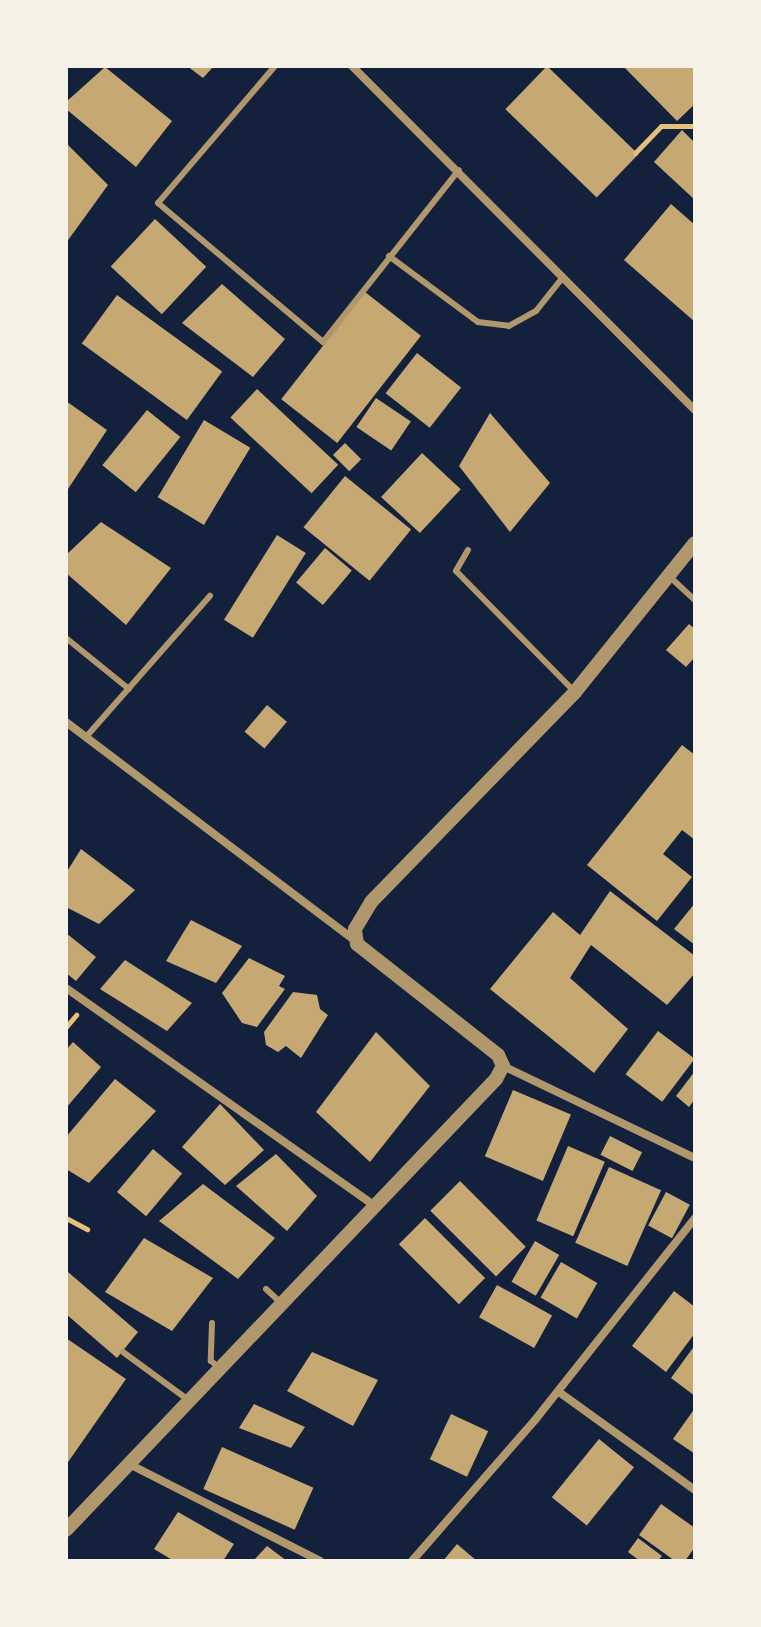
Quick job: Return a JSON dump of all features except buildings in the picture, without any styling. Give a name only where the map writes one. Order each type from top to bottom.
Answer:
[{"type":"street","points":[[352,66],[695,410]]},
{"type":"street","points":[[354,940],[371,902],[575,692],[695,543]]},
{"type":"street","points":[[66,722],[354,940],[494,1051],[503,1066],[695,1158]]},
{"type":"street","points":[[66,988],[375,1206]]},
{"type":"street","points":[[66,1530],[285,1306],[503,1066]]},
{"type":"street","points":[[412,1561],[559,1392],[695,1218]]},
{"type":"street","points":[[559,1392],[695,1490]]},
{"type":"street","points":[[131,1465],[320,1561]]},
{"type":"lane","points":[[275,66],[158,203],[323,342],[459,170]]},
{"type":"lane","points":[[389,256],[478,322],[509,326],[536,311],[563,277]]},
{"type":"lane","points":[[468,550],[456,571],[575,692]]},
{"type":"lane","points":[[669,576],[695,600]]},
{"type":"lane","points":[[86,737],[210,596]]},
{"type":"lane","points":[[66,638],[129,689]]},
{"type":"lane","points":[[266,1289],[285,1306]]},
{"type":"lane","points":[[212,1323],[211,1361],[223,1370]]},
{"type":"lane","points":[[123,1352],[190,1402]]},
{"type":"path","points":[[635,153],[661,126],[695,126]]},
{"type":"path","points":[[66,1218],[87,1229]]}]
